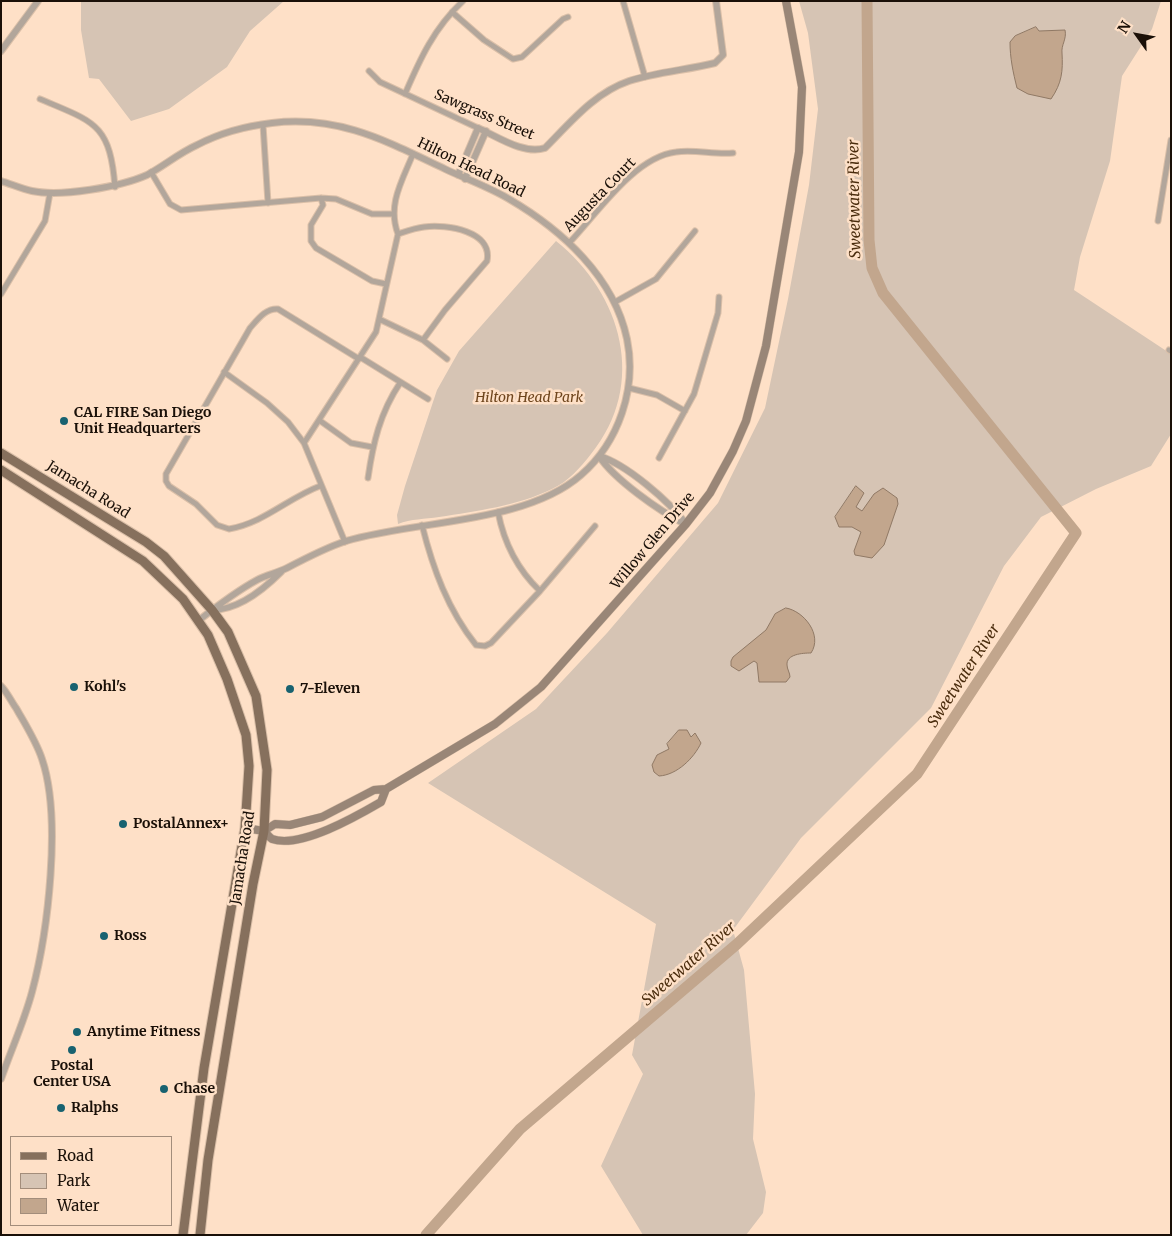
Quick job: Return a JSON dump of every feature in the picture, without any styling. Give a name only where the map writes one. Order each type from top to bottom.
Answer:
[{"type":"main road","name":"Willow Glen Drive","points":[[264,831],[275,824],[290,825],[322,817],[374,790],[386,789],[495,724],[530,697],[564,662],[686,524],[710,492],[737,443],[751,403],[766,346],[802,130],[799,66],[786,1]]},
{"type":"main road","name":"Jamacha Road","points":[[1,453],[146,542],[164,556],[212,610],[228,632],[256,696],[268,770],[264,831],[218,1101],[200,1235]]},
{"type":"main road","name":"Jamacha Road","points":[[1,470],[144,561],[183,599],[208,636],[227,679],[246,735],[249,766],[245,828],[204,1068],[183,1235]]},
{"type":"main road","name":"Willow Glen Drive","points":[[245,828],[264,831],[272,838],[288,840],[328,830],[381,802],[386,789]]},
{"type":"street","points":[[1,51],[38,1]]},
{"type":"street","points":[[405,94],[422,55],[437,29],[463,1]]},
{"type":"street","points":[[623,1],[644,76]]},
{"type":"street","name":"Sawgrass Street","points":[[369,71],[380,82],[405,94],[528,150],[537,151],[545,148],[600,96],[618,86],[644,76],[709,65],[720,59],[723,44],[716,1]]},
{"type":"street","points":[[452,12],[484,40],[513,59],[522,57],[563,19],[568,17]]},
{"type":"street","points":[[40,99],[84,118],[104,134],[113,162],[115,186]]},
{"type":"street","name":"Hilton Head Road","points":[[1,181],[32,191],[50,193],[115,186],[151,172],[196,145],[222,134],[263,124],[303,121],[323,123],[374,135],[506,197],[539,218],[570,243],[598,275],[615,302],[627,340],[630,365],[629,388],[618,423],[599,456],[579,477],[556,493],[532,503],[498,512],[345,542],[320,551],[283,570],[258,580],[218,604],[198,621]]},
{"type":"street","points":[[263,124],[268,203]]},
{"type":"street","points":[[458,175],[478,128]]},
{"type":"street","points":[[466,178],[486,131]]},
{"type":"street","points":[[1158,221],[1171,140]]},
{"type":"street","name":"Augusta Court","points":[[570,243],[632,175],[653,158],[668,153],[684,151],[733,153]]},
{"type":"street","points":[[304,442],[376,332],[398,234],[393,214],[394,198],[413,154]]},
{"type":"street","points":[[151,172],[170,204],[181,210],[321,198],[336,200],[372,214],[393,214]]},
{"type":"street","points":[[1,294],[4,284],[45,221],[50,193]]},
{"type":"street","points":[[321,198],[323,205],[311,225],[310,242],[316,248],[372,281],[386,284]]},
{"type":"street","points":[[398,234],[426,226],[458,230],[482,240],[489,252],[488,261],[445,310],[423,340]]},
{"type":"street","points":[[615,302],[653,281],[695,231]]},
{"type":"street","points":[[658,458],[695,390],[718,313],[719,297]]},
{"type":"street","points":[[320,486],[297,497],[267,516],[229,529],[217,524],[196,504],[166,482],[166,474],[250,328],[260,316],[272,308],[278,309],[428,399]]},
{"type":"street","points":[[379,319],[423,340],[447,359]]},
{"type":"street","points":[[224,372],[251,390],[280,416],[304,442],[310,453],[320,486],[345,542]]},
{"type":"street","points":[[368,478],[372,447],[380,420],[400,383]]},
{"type":"street","points":[[629,388],[651,393],[684,411]]},
{"type":"street","points":[[319,420],[351,443],[372,447]]},
{"type":"street","points":[[599,456],[613,460],[674,508],[686,524]]},
{"type":"street","points":[[599,456],[607,468],[668,516],[686,524]]},
{"type":"street","points":[[498,512],[512,557],[529,581],[540,591]]},
{"type":"street","points":[[422,526],[436,576],[463,628],[476,645],[484,646],[491,643],[540,591],[595,526]]},
{"type":"street","name":"Hilton Head Road","points":[[212,610],[226,610],[257,592],[283,570]]},
{"type":"street","points":[[1,686],[25,724],[42,758],[49,792],[51,826],[48,910],[43,938],[32,993],[1,1079]]},
{"type":"green space","points":[[81,1],[284,1],[250,31],[227,67],[169,109],[131,121],[99,79],[89,78],[81,30]]},
{"type":"green space","points":[[799,1],[1161,1],[1152,29],[1122,76],[1110,161],[1080,257],[1074,290],[1171,354],[1171,434],[1151,466],[1096,489],[1041,517],[1004,566],[931,708],[801,838],[733,930],[744,970],[755,1094],[753,1139],[766,1192],[763,1213],[746,1235],[643,1235],[601,1166],[643,1074],[632,1055],[656,924],[428,783],[536,709],[607,633],[718,503],[765,408],[809,185],[818,109],[808,33]]},
{"type":"green space","name":"Hilton Head Park","points":[[556,241],[579,262],[597,287],[611,313],[620,341],[622,370],[619,399],[609,427],[591,454],[569,478],[539,495],[497,507],[398,524],[397,515],[405,486],[437,390],[459,351]]},
{"type":"water","points":[[1036,27],[1039,31],[1065,30],[1061,77],[1058,88],[1051,99],[1028,94],[1017,88],[1013,71],[1010,42],[1015,36]]},
{"type":"water","points":[[856,486],[864,493],[856,507],[862,511],[874,494],[883,488],[897,498],[898,504],[884,545],[872,558],[855,555],[854,551],[861,532],[852,527],[839,527],[835,517]]},
{"type":"water","points":[[786,608],[793,610],[805,619],[810,625],[815,639],[811,653],[804,653],[789,658],[787,665],[790,677],[786,682],[759,682],[757,663],[754,661],[739,671],[731,666],[733,657],[766,630],[775,614]]},
{"type":"water","points":[[679,730],[687,730],[691,737],[695,733],[701,743],[684,765],[672,773],[659,776],[654,772],[652,765],[657,755],[669,749],[667,744]]},
{"type":"waterway","name":"Sweetwater River","points":[[426,1235],[520,1129],[737,944],[917,774],[1076,533],[883,293],[872,268],[869,240],[867,1]]},
{"type":"place","name":"CAL FIRE San Diego Unit Headquarters","points":[[64,421]]},
{"type":"place","name":"Kohl's","points":[[74,687]]},
{"type":"place","name":"7-Eleven","points":[[290,689]]},
{"type":"place","name":"PostalAnnex+","points":[[123,824]]},
{"type":"place","name":"Ross","points":[[104,936]]},
{"type":"place","name":"Anytime Fitness","points":[[77,1032]]},
{"type":"place","name":"Postal Center USA","points":[[72,1050]]},
{"type":"place","name":"Chase","points":[[164,1089]]},
{"type":"place","name":"Ralphs","points":[[61,1108]]}]
